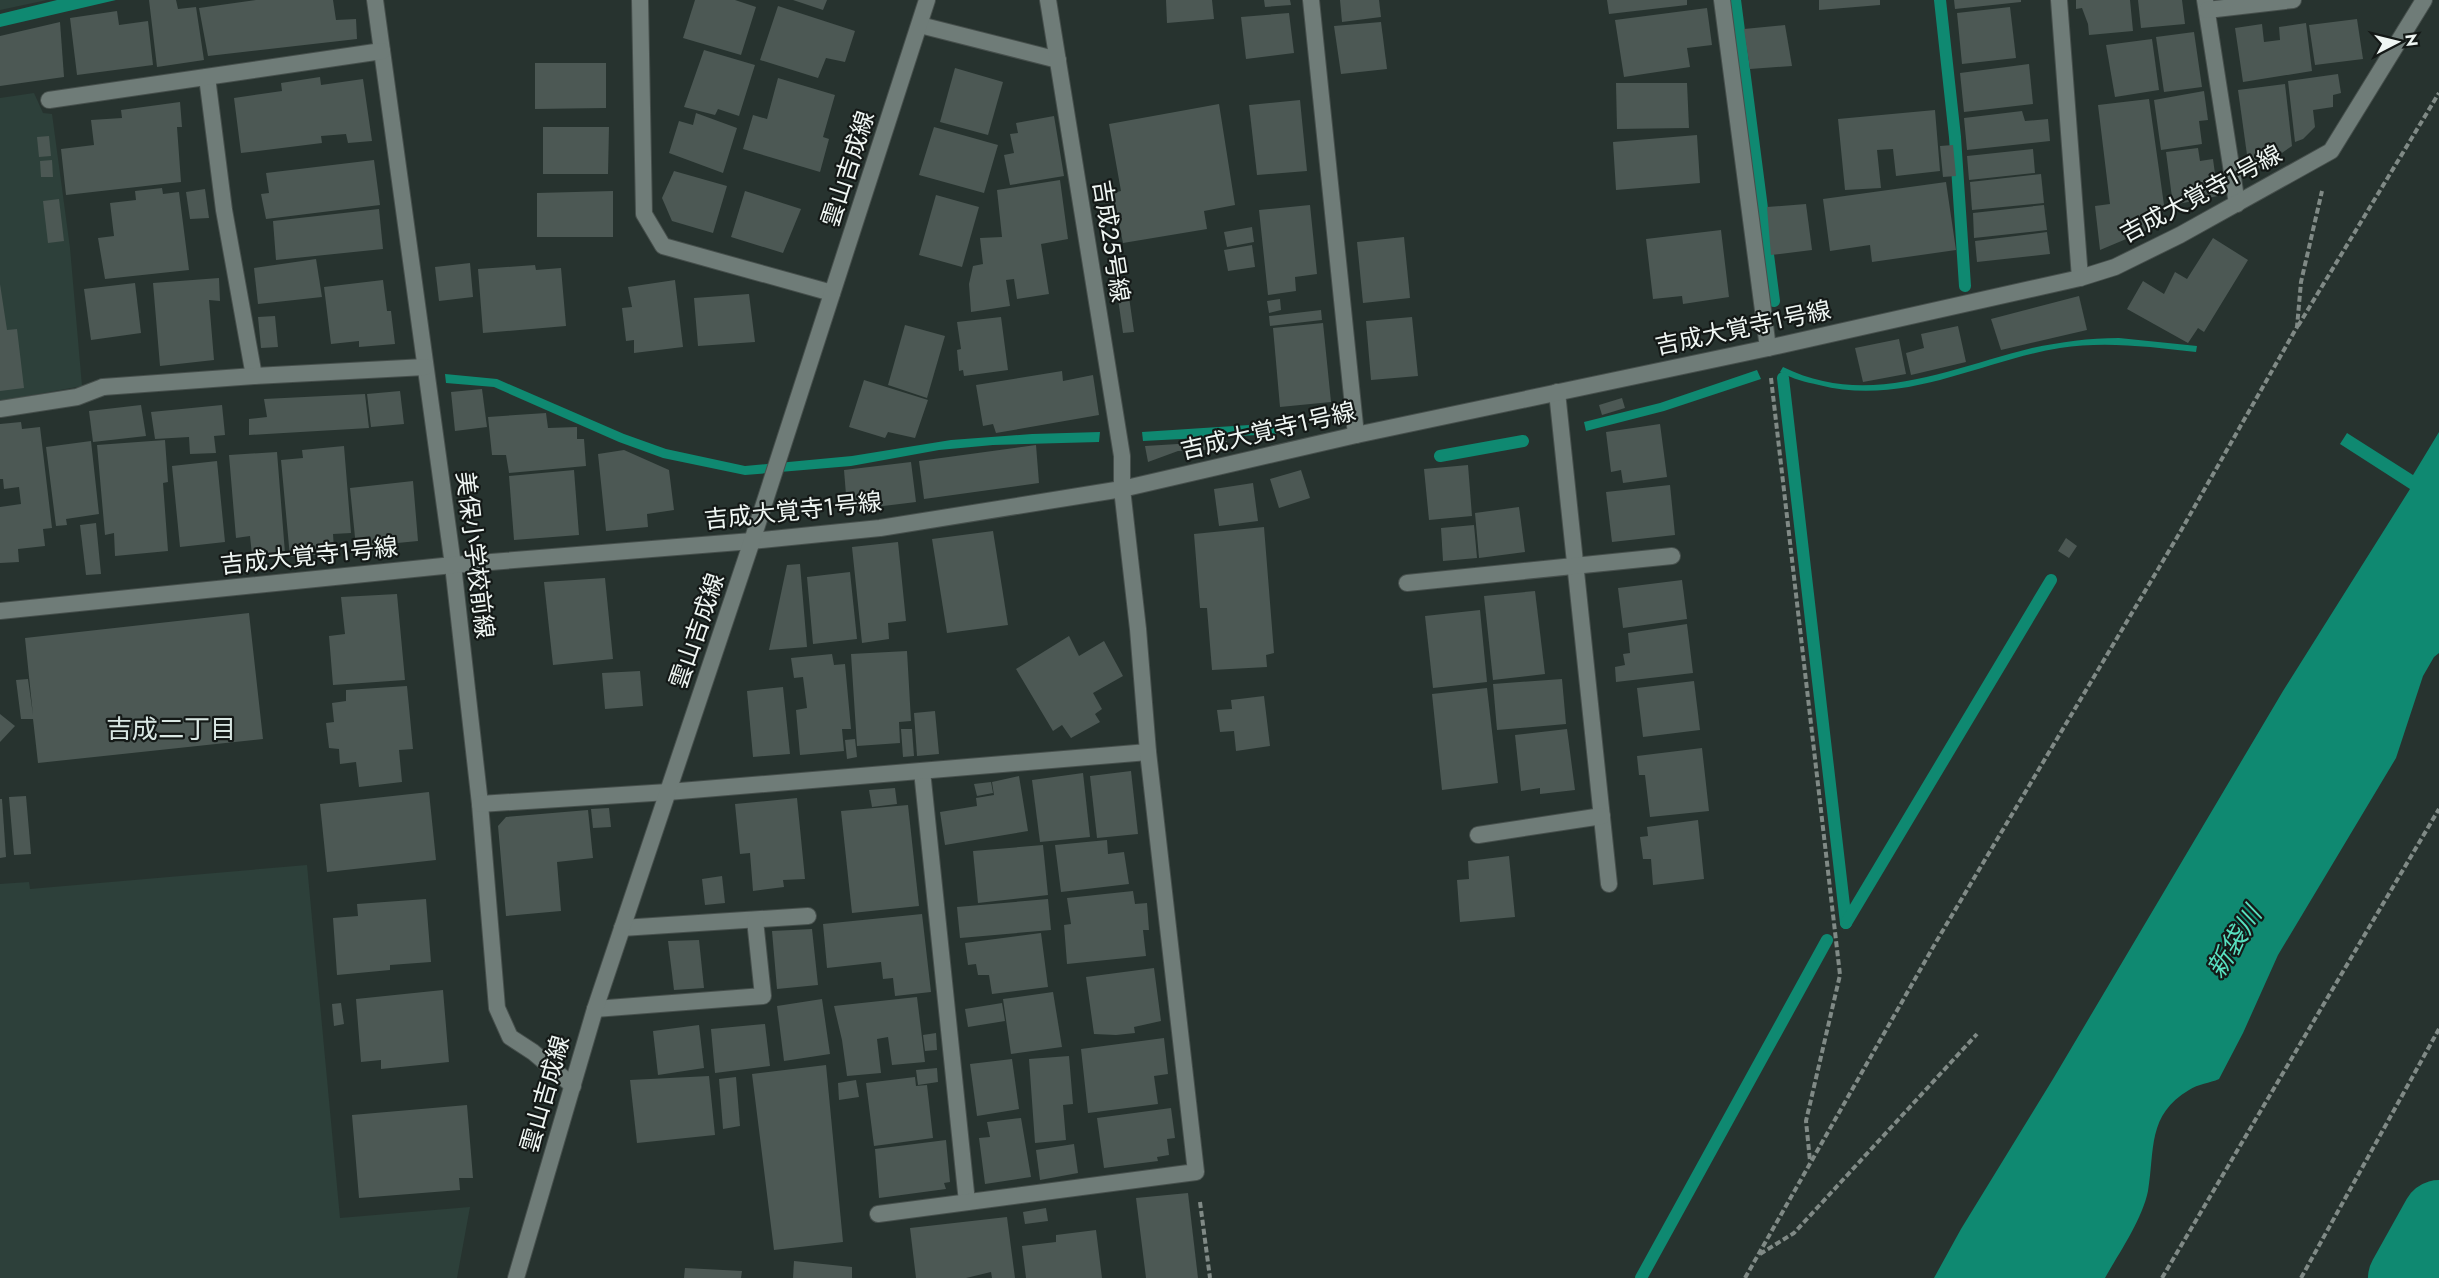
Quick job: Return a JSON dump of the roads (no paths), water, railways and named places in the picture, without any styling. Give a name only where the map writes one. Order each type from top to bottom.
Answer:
[{"type":"street","name":"美保小学校前線","points":[[375,0],[453,565],[480,804],[497,1008],[510,1037],[533,1052],[573,1086]]},
{"type":"street","points":[[640,0],[644,214],[663,246],[832,293]]},
{"type":"street","name":"雲山吉成線","points":[[516,1278],[595,1009],[752,541],[927,0]]},
{"type":"street","name":"吉成25号線","points":[[967,1202],[1196,1172],[1148,752],[1138,629],[1122,489],[1122,456],[1048,0]]},
{"type":"street","points":[[1311,0],[1356,435]]},
{"type":"street","points":[[1722,0],[1768,348]]},
{"type":"street","points":[[2059,0],[2080,278]]},
{"type":"street","points":[[2237,204],[2206,5],[2293,0]]},
{"type":"street","name":"吉成大覚寺1号線","points":[[0,611],[453,565],[752,541],[880,528],[1122,489],[1356,435],[1768,348],[2080,278],[2115,267],[2237,204],[2331,151],[2424,0]]},
{"type":"street","points":[[920,25],[1058,60]]},
{"type":"street","points":[[49,100],[382,51]]},
{"type":"street","points":[[207,77],[224,210],[254,376]]},
{"type":"street","points":[[0,409],[77,397],[103,387],[425,367]]},
{"type":"street","points":[[1557,392],[1609,884]]},
{"type":"street","points":[[1407,583],[1672,556]]},
{"type":"street","points":[[480,804],[668,792],[1148,752]]},
{"type":"street","points":[[878,1214],[967,1202],[922,771]]},
{"type":"street","points":[[1478,835],[1602,816]]},
{"type":"street","points":[[622,928],[808,915]]},
{"type":"street","points":[[595,1009],[763,996],[755,920]]},
{"type":"water","points":[[57,0],[116,0],[0,27],[0,14]]},
{"type":"water","points":[[2119,338],[2197,346],[2196,352],[2111,345],[2060,348],[2030,354],[1941,380],[1881,390],[1850,390],[1819,385],[1780,372],[1783,367],[1815,379],[1846,385],[1878,385],[1940,374],[2032,348],[2064,342]]},
{"type":"water","points":[[1757,370],[1761,379],[1664,411],[1586,431],[1584,422],[1660,403]]},
{"type":"water","points":[[445,374],[497,379],[624,434],[666,449],[745,466],[852,456],[951,440],[1100,432],[1099,442],[993,445],[939,450],[851,466],[745,475],[663,458],[619,442],[494,387],[446,383]]},
{"type":"water","points":[[1279,423],[1276,434],[1143,441],[1142,432]]},
{"type":"water","name":"新袋川","points":[[2439,432],[2439,653],[2434,657],[2423,676],[2396,758],[2278,955],[2243,1033],[2219,1079],[2196,1086],[2175,1100],[2159,1122],[2155,1134],[2145,1202],[2130,1236],[2105,1278],[1934,1278],[1961,1229],[2053,1079],[2283,691],[2410,489],[2340,444],[2347,433],[2413,475]]},
{"type":"waterway","points":[[1735,0],[1774,301]]},
{"type":"waterway","points":[[1940,0],[1955,137],[1965,286]]},
{"type":"waterway","points":[[1783,378],[1846,923]]},
{"type":"waterway","points":[[1440,456],[1523,441]]},
{"type":"waterway","points":[[1846,923],[2051,580]]},
{"type":"waterway","points":[[1641,1278],[1827,940]]},
{"type":"waterway","points":[[2405,1278],[2439,1217]]},
{"type":"district","name":"吉成二丁目","points":[[171,729]]}]
